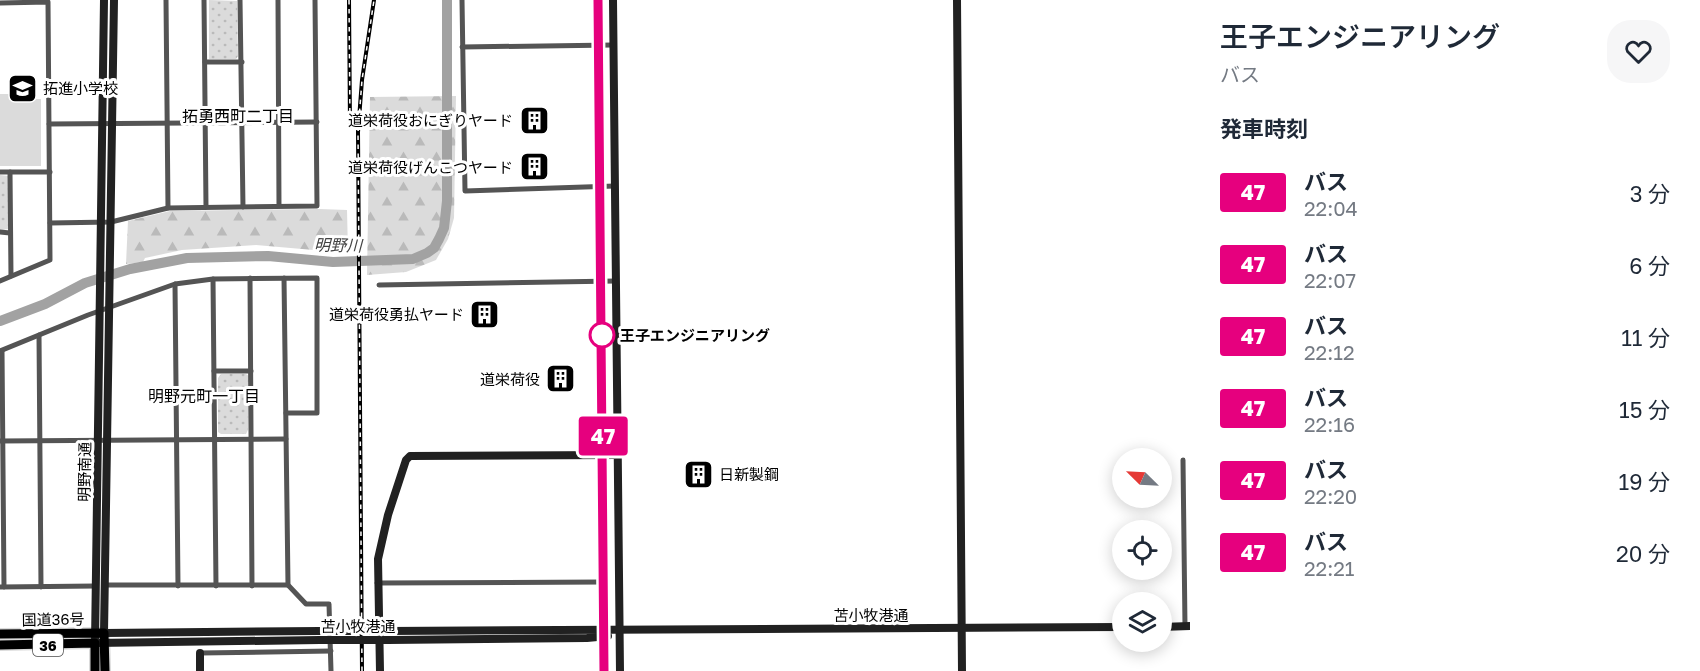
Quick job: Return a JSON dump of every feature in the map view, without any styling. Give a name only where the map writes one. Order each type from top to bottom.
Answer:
[{"type":"highway","name":"国道36号","points":[[0,634],[100,638]]},
{"type":"highway","name":"国道36号","points":[[0,645],[100,638]]},
{"type":"highway","name":"国道36号","points":[[95,671],[100,638]]},
{"type":"highway","points":[[100,638],[105,671]]},
{"type":"street","points":[[102,222],[104,0]]},
{"type":"street","points":[[111,222],[114,0]]},
{"type":"street","points":[[166,0],[168,208]]},
{"type":"street","points":[[204,0],[206,207]]},
{"type":"street","points":[[240,0],[243,207]]},
{"type":"street","points":[[278,0],[279,206]]},
{"type":"street","points":[[50,223],[111,222],[168,208],[317,206],[315,0]]},
{"type":"street","points":[[462,0],[465,191],[615,186]]},
{"type":"street","points":[[598,0],[604,671]]},
{"type":"street","points":[[613,0],[620,671]]},
{"type":"street","points":[[957,0],[962,671]]},
{"type":"street","points":[[0,3],[48,2],[50,172],[50,260],[0,281]]},
{"type":"street","points":[[462,47],[613,45]]},
{"type":"street","points":[[205,62],[242,62]]},
{"type":"street","points":[[49,124],[317,122]]},
{"type":"street","points":[[0,172],[50,172]]},
{"type":"street","points":[[10,172],[11,276]]},
{"type":"street","name":"明野南通","points":[[100,638],[105,585],[106,534],[100,306],[102,222]]},
{"type":"street","name":"明野南通","points":[[100,638],[96,586],[97,534],[109,307],[111,222]]},
{"type":"street","points":[[0,232],[10,232]]},
{"type":"street","points":[[250,278],[252,586]]},
{"type":"street","points":[[284,278],[288,585],[306,604],[329,604],[331,671]]},
{"type":"street","points":[[96,586],[2,587],[1,351],[100,306],[109,307],[175,284],[213,279],[317,278],[318,413],[286,413]]},
{"type":"street","points":[[213,279],[216,586]]},
{"type":"street","points":[[379,285],[616,281]]},
{"type":"street","points":[[175,284],[178,586]]},
{"type":"street","points":[[39,335],[41,587]]},
{"type":"street","points":[[214,371],[251,371]]},
{"type":"street","points":[[2,441],[286,439]]},
{"type":"street","points":[[380,671],[378,559],[402,466],[410,456],[617,455]]},
{"type":"street","points":[[1172,627],[1187,626],[1183,460]]},
{"type":"street","points":[[97,534],[106,534]]},
{"type":"street","points":[[377,583],[604,582]]},
{"type":"street","points":[[105,585],[288,585]]},
{"type":"street","name":"苫小牧港通","points":[[320,636],[388,640],[604,633],[620,630],[1112,627]]},
{"type":"street","name":"苫小牧港通","points":[[100,638],[320,636],[388,631],[604,633]]},
{"type":"street","points":[[200,671],[200,653],[331,651]]},
{"type":"green space","points":[[209,0],[237,1],[238,56],[236,59],[209,59]]},
{"type":"green space","points":[[0,94],[19,94],[20,99],[41,99],[41,166],[0,166]]},
{"type":"green space","points":[[456,96],[454,218],[448,239],[436,260],[406,272],[367,275],[370,97]]},
{"type":"green space","points":[[0,175],[8,176],[9,229],[0,230]]},
{"type":"green space","points":[[347,210],[348,253],[256,245],[182,250],[145,258],[143,262],[126,264],[128,221],[170,211]]},
{"type":"green space","points":[[221,374],[249,376],[246,434],[218,432],[218,378]]},
{"type":"waterway","name":"明野川","points":[[0,321],[45,304],[85,283],[130,269],[187,258],[268,256],[333,262],[413,259],[434,248],[444,228],[447,201],[447,0]]},
{"type":"railway","points":[[349,0],[350,126]]},
{"type":"railway","points":[[362,671],[358,132],[362,80],[374,0]]},
{"type":"bus line","name":"47","points":[[598,0],[604,671]]},
{"type":"place","name":"拓進小学校","points":[[22,88]]},
{"type":"place","name":"道栄荷役おにぎりヤード","points":[[534,120]]},
{"type":"place","name":"道栄荷役げんこつヤード","points":[[534,167]]},
{"type":"place","name":"道栄荷役勇払ヤード","points":[[485,314]]},
{"type":"place","name":"王子エンジニアリング","points":[[602,335]]},
{"type":"place","name":"道栄荷役","points":[[561,379]]},
{"type":"place","name":"日新製鋼","points":[[698,474]]},
{"type":"district","name":"拓勇西町二丁目","points":[[238,116]]},
{"type":"district","name":"明野元町一丁目","points":[[204,396]]}]
